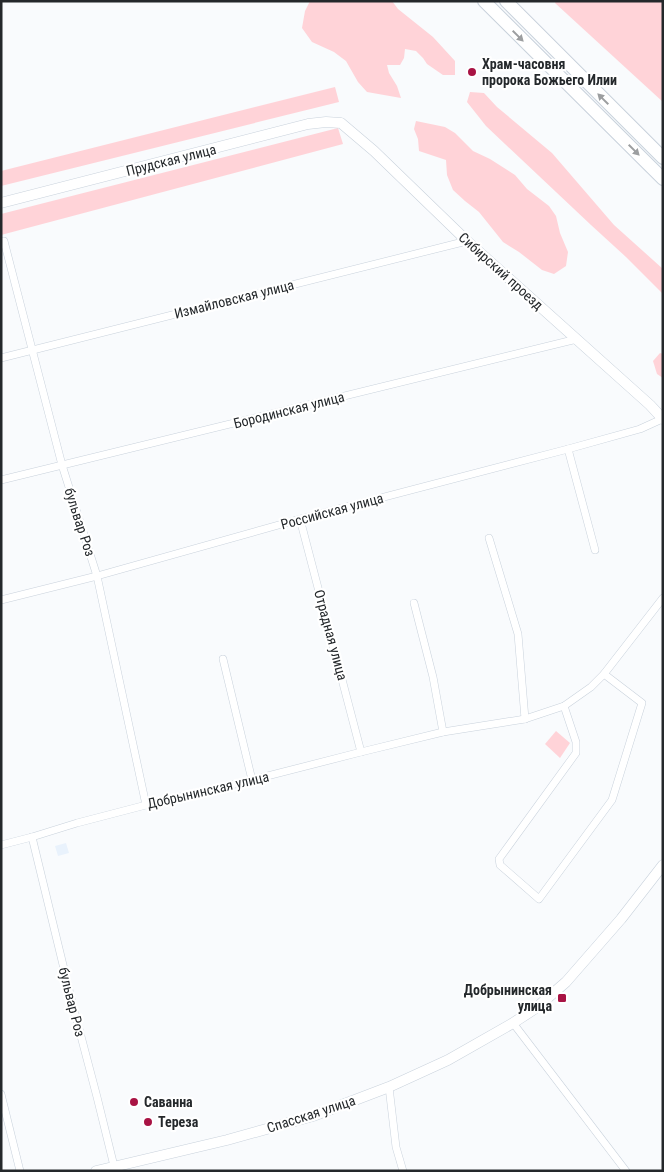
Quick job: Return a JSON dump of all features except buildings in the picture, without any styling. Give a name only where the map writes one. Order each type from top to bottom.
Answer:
[{"type":"highway","points":[[484,1],[663,179]]},
{"type":"highway","points":[[506,1],[663,158]]},
{"type":"street","name":"Прудская улица","points":[[1,203],[308,124],[341,123]]},
{"type":"street","name":"Сибирский проезд","points":[[341,123],[374,150],[467,241],[650,405],[663,419]]},
{"type":"street","name":"бульвар Роз","points":[[4,241],[62,465],[97,576],[146,805]]},
{"type":"street","name":"Измайловская улица","points":[[1,358],[467,241]]},
{"type":"street","name":"Бородинская улица","points":[[1,480],[577,339]]},
{"type":"street","name":"Российская улица","points":[[1,600],[97,576],[300,519],[568,449],[640,429],[663,419]]},
{"type":"street","points":[[568,449],[595,550]]},
{"type":"street","name":"Отрадная улица","points":[[300,519],[361,752]]},
{"type":"street","points":[[489,538],[518,634],[525,719]]},
{"type":"street","name":"Добрынинская улица","points":[[1,845],[146,805],[442,732],[525,719],[564,706],[591,687],[604,674],[663,598]]},
{"type":"street","points":[[414,603],[433,677],[442,732]]},
{"type":"street","points":[[223,659],[252,780]]},
{"type":"street","points":[[564,706],[576,742],[576,753],[499,859],[500,864],[539,899],[612,800],[642,703],[604,674]]},
{"type":"street","name":"бульвар Роз","points":[[32,837],[114,1166]]},
{"type":"street","name":"Спасская улица","points":[[96,1171],[227,1140],[303,1118],[389,1088],[448,1060],[536,1008],[566,982],[621,919],[663,865]]},
{"type":"street","points":[[513,1023],[626,1171]]},
{"type":"street","points":[[389,1088],[396,1147],[404,1171]]},
{"type":"street","points":[[1,1094],[20,1171]]},
{"type":"shaded area","points":[[310,1],[392,1],[398,9],[433,37],[455,61],[455,75],[443,75],[427,64],[416,51],[405,49],[404,58],[400,65],[387,65],[401,98],[367,92],[358,82],[346,61],[334,52],[312,42],[302,28],[305,11]]},
{"type":"shaded area","points":[[556,1],[663,1],[663,102],[555,3]]},
{"type":"shaded area","points":[[335,87],[339,102],[1,186],[1,171]]},
{"type":"shaded area","points":[[470,92],[484,93],[497,107],[552,153],[614,225],[663,269],[663,294],[486,126],[467,102]]},
{"type":"shaded area","points":[[416,121],[445,127],[455,133],[473,151],[515,175],[527,189],[549,206],[556,216],[560,233],[568,252],[566,266],[554,274],[542,270],[503,242],[479,212],[453,190],[447,175],[446,160],[419,151],[418,139],[414,129]]},
{"type":"shaded area","points":[[338,128],[343,144],[1,235],[1,214]]},
{"type":"shaded area","points":[[660,353],[663,354],[663,378],[657,374],[653,361]]},
{"type":"shaded area","points":[[556,731],[570,743],[560,758],[545,744]]},
{"type":"shaded area","points":[[66,843],[69,853],[58,856],[55,846]]},
{"type":"place","name":"Храм-часовня пророка Божьего Илии","points":[[472,72]]},
{"type":"place","name":"Добрынинская улица","points":[[562,998]]},
{"type":"place","name":"Саванна","points":[[134,1102]]},
{"type":"place","name":"Тереза","points":[[148,1122]]}]
